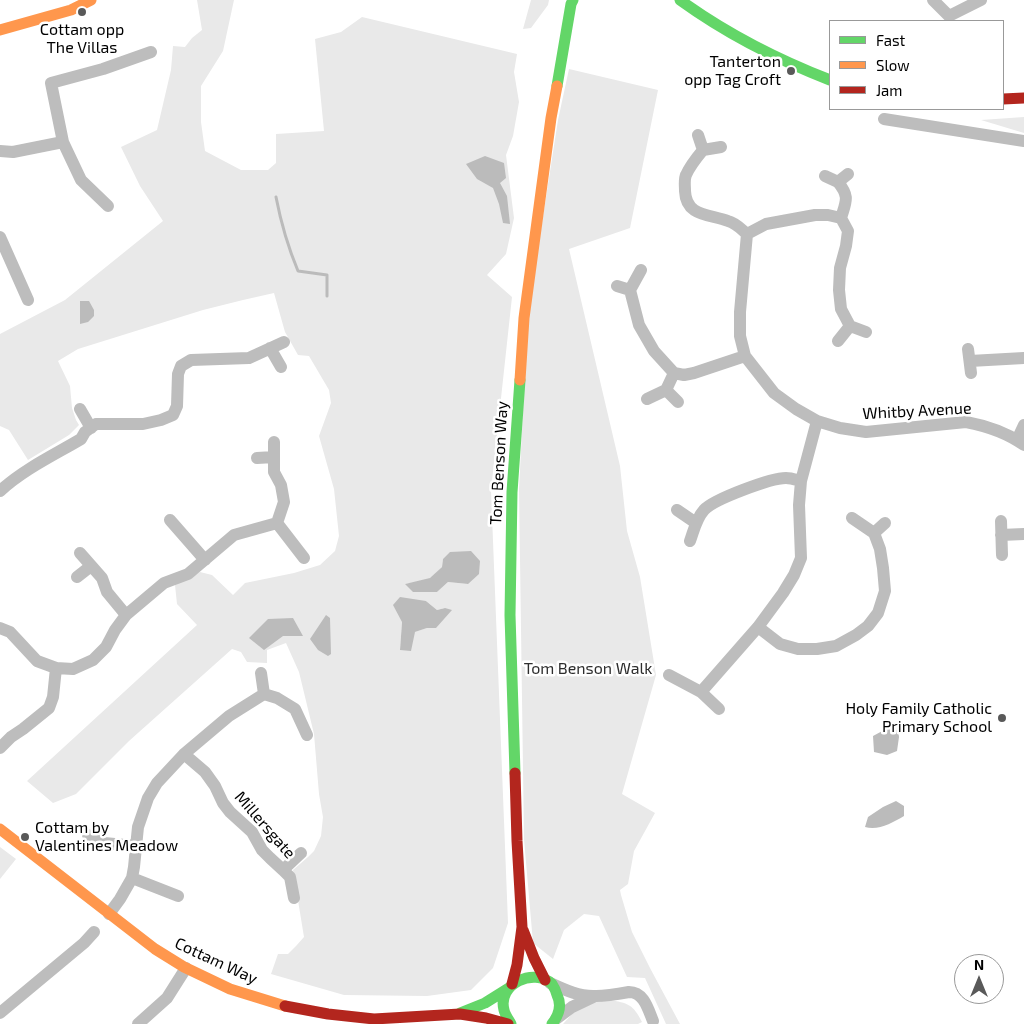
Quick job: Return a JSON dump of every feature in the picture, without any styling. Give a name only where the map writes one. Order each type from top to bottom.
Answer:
[{"type":"main road","points":[[0,30],[69,5],[91,0]]},
{"type":"main road","points":[[680,0],[714,25],[738,39],[829,80]]},
{"type":"main road","name":"Tom Benson Way","points":[[510,1024],[504,1012],[504,1004],[505,996],[517,966],[522,927],[510,632],[512,492],[524,318],[540,189],[571,1]]},
{"type":"main road","points":[[1004,100],[1024,98]]},
{"type":"main road","name":"Cottam Way","points":[[0,829],[155,949],[186,968],[230,989],[255,998],[321,1013],[374,1019],[460,1014],[510,1024]]},
{"type":"main road","name":"Tom Benson Way","points":[[522,927],[534,958],[547,981],[559,996],[559,1012],[554,1022]]},
{"type":"main road","name":"Cottam Way","points":[[460,1014],[485,1003],[520,979],[537,977],[547,981]]},
{"type":"street","points":[[933,0],[949,19],[981,0]]},
{"type":"street","points":[[108,206],[81,180],[63,142],[51,83],[103,69],[151,52]]},
{"type":"street","points":[[884,119],[1024,141]]},
{"type":"street","points":[[698,135],[703,150]]},
{"type":"street","points":[[0,151],[13,152],[63,142]]},
{"type":"street","points":[[721,146],[703,150],[686,176],[685,194],[690,207],[695,211],[729,221],[739,226],[747,234],[766,224],[815,215],[841,218]]},
{"type":"street","points":[[825,176],[843,178],[845,191],[846,200],[841,218],[848,231],[840,268],[839,290],[842,309],[850,326],[866,332]]},
{"type":"street","name":"Whitby Avenue","points":[[747,234],[740,312],[740,336],[745,356],[774,393],[817,421],[840,428],[866,432],[966,422],[999,430],[1020,442]]},
{"type":"street","points":[[0,236],[28,300]]},
{"type":"street","points":[[641,270],[630,290],[639,325],[654,351],[674,373],[684,375],[694,373],[745,356]]},
{"type":"street","points":[[618,286],[630,290]]},
{"type":"street","points":[[838,341],[850,326]]},
{"type":"street","points":[[0,491],[9,482],[82,439],[85,432],[96,424],[143,424],[173,415],[177,406],[178,374],[181,366],[191,360],[249,358],[284,342]]},
{"type":"street","points":[[270,348],[281,366]]},
{"type":"street","points":[[970,361],[1024,358]]},
{"type":"street","points":[[647,399],[666,390],[674,373]]},
{"type":"street","points":[[666,390],[678,402]]},
{"type":"street","points":[[80,409],[91,428]]},
{"type":"street","points":[[701,692],[758,627],[794,575],[801,558],[799,505],[801,481],[817,421]]},
{"type":"street","points":[[1020,442],[1024,424]]},
{"type":"street","points":[[274,442],[274,472],[281,485],[284,502],[277,523]]},
{"type":"street","points":[[257,458],[274,457]]},
{"type":"street","points":[[690,541],[696,523],[705,509],[724,498],[752,486],[786,478],[801,481]]},
{"type":"street","points":[[677,510],[696,523]]},
{"type":"street","points":[[758,627],[780,644],[798,649],[817,649],[836,646],[868,626],[878,613],[885,591],[880,549],[874,533],[852,518]]},
{"type":"street","points":[[170,520],[205,560]]},
{"type":"street","points":[[1001,521],[1002,555]]},
{"type":"street","points":[[277,523],[304,558]]},
{"type":"street","points":[[0,628],[10,632],[37,661],[56,668],[73,669],[93,660],[106,647],[126,615],[164,583],[188,574],[234,535],[277,523]]},
{"type":"street","points":[[874,533],[885,523]]},
{"type":"street","points":[[1001,535],[1024,534]]},
{"type":"street","points":[[80,553],[102,578],[107,592],[126,615]]},
{"type":"street","points":[[77,577],[91,566]]},
{"type":"street","points":[[0,748],[11,737],[49,708],[53,696],[56,668]]},
{"type":"street","points":[[261,673],[264,694]]},
{"type":"street","points":[[669,675],[701,692],[719,709]]},
{"type":"street","points":[[109,914],[132,878],[138,828],[148,798],[157,783],[184,754],[229,716],[264,694],[277,698],[295,709],[307,736]]},
{"type":"street","name":"Millersgate","points":[[184,754],[205,772],[230,812],[252,832],[262,850],[290,877],[294,898]]},
{"type":"street","points":[[88,835],[104,843],[136,846]]},
{"type":"street","points":[[283,870],[301,853]]},
{"type":"street","points":[[132,878],[178,896]]},
{"type":"street","points":[[0,1013],[84,943],[94,932]]},
{"type":"street","points":[[138,1024],[167,998],[186,968]]},
{"type":"street","points":[[547,981],[573,993],[596,996],[634,992],[642,998],[653,1021]]},
{"type":"street","points":[[554,1022],[563,1012],[596,996]]},
{"type":"green space","points":[[197,0],[234,0],[223,51],[201,86],[201,122],[205,151],[241,170],[268,170],[276,163],[276,134],[324,131],[315,39],[341,32],[362,17],[517,54],[514,72],[519,102],[513,136],[506,155],[514,218],[506,254],[487,275],[512,297],[491,490],[508,923],[493,968],[471,990],[427,996],[344,995],[271,974],[278,954],[288,954],[304,937],[293,870],[314,851],[321,836],[323,817],[314,734],[299,672],[286,643],[267,650],[267,663],[247,662],[241,652],[232,649],[129,741],[76,794],[53,803],[27,781],[197,625],[177,604],[175,585],[200,572],[212,575],[233,595],[245,583],[294,573],[320,565],[335,551],[339,536],[334,489],[319,436],[331,403],[329,390],[309,356],[298,355],[285,332],[274,293],[203,310],[78,349],[58,361],[70,386],[72,408],[79,425],[69,435],[28,460],[9,430],[0,426],[0,334],[65,300],[163,221],[140,186],[121,147],[157,130],[171,70],[173,46],[185,47],[202,30]],"holes":[[[443,559],[468,584],[448,582],[437,592],[405,584],[430,579],[442,567]],[[426,601],[437,610],[445,608],[427,628],[415,632],[400,650],[402,622]]]},
{"type":"green space","points":[[531,0],[549,0],[548,5],[531,28],[523,29]]},
{"type":"green space","name":"Tom Benson Walk","points":[[569,69],[658,90],[630,228],[569,249],[620,466],[627,531],[640,577],[656,675],[622,794],[655,813],[634,851],[628,884],[620,890],[632,932],[680,1024],[666,1024],[645,978],[627,977],[599,916],[584,914],[564,930],[553,959],[533,943],[524,839],[519,489],[528,313],[558,120]]},
{"type":"green space","points":[[1024,117],[1024,133],[981,120]]},
{"type":"green space","points":[[0,847],[16,859],[0,879]]},
{"type":"green space","points":[[609,1000],[629,1005],[636,1011],[642,1022],[638,1024],[563,1024],[572,1014],[588,1003]]},
{"type":"shaded area","points":[[485,156],[504,163],[506,178],[500,183],[507,196],[510,224],[503,223],[493,188],[477,179],[466,164]]},
{"type":"shaded area","points":[[80,301],[89,301],[94,310],[94,316],[88,322],[80,324]]},
{"type":"shaded area","points":[[471,551],[480,561],[479,574],[468,584],[448,582],[437,592],[413,592],[405,584],[430,578],[442,567],[443,559],[450,552]]},
{"type":"shaded area","points":[[400,597],[426,601],[437,610],[445,608],[452,610],[436,628],[427,628],[415,632],[411,651],[400,650],[402,622],[393,605]]},
{"type":"shaded area","points":[[326,615],[330,618],[331,654],[328,656],[318,650],[310,639]]},
{"type":"shaded area","points":[[293,618],[303,636],[283,636],[264,650],[249,638],[268,619]]},
{"type":"shaded area","points":[[886,729],[898,730],[899,737],[897,751],[887,755],[874,752],[873,736]]},
{"type":"shaded area","points":[[896,801],[904,806],[904,816],[880,827],[865,827],[868,817]]},
{"type":"waterway","points":[[276,197],[285,235],[298,271],[327,275],[327,296]]},
{"type":"traffic: fast","points":[[557,86],[573,0]]},
{"type":"traffic: fast","points":[[680,0],[752,45],[829,80]]},
{"type":"traffic: fast","points":[[515,773],[510,615],[512,492],[520,380]]},
{"type":"traffic: fast","points":[[511,1024],[504,1010],[503,1001],[506,993],[511,986],[519,981],[536,977],[552,984],[559,999],[559,1010],[552,1024]]},
{"type":"traffic: fast","points":[[460,1013],[485,1003],[509,988]]},
{"type":"traffic: slow","points":[[0,30],[71,10],[91,0]]},
{"type":"traffic: slow","points":[[520,380],[524,318],[557,86]]},
{"type":"traffic: slow","points":[[0,829],[155,949],[184,967],[230,989],[285,1006]]},
{"type":"traffic: jam","points":[[1004,99],[1024,98]]},
{"type":"traffic: jam","points":[[512,984],[517,965],[522,927],[515,773]]},
{"type":"traffic: jam","points":[[523,930],[545,980]]},
{"type":"traffic: jam","points":[[285,1006],[328,1014],[374,1019],[460,1014],[508,1024]]},
{"type":"place","name":"Cottam opp The Villas","points":[[82,12]]},
{"type":"place","name":"Tanterton opp Tag Croft","points":[[791,71]]},
{"type":"place","name":"Holy Family Catholic Primary School","points":[[1002,718]]},
{"type":"place","name":"Cottam by Valentines Meadow","points":[[25,837]]}]
